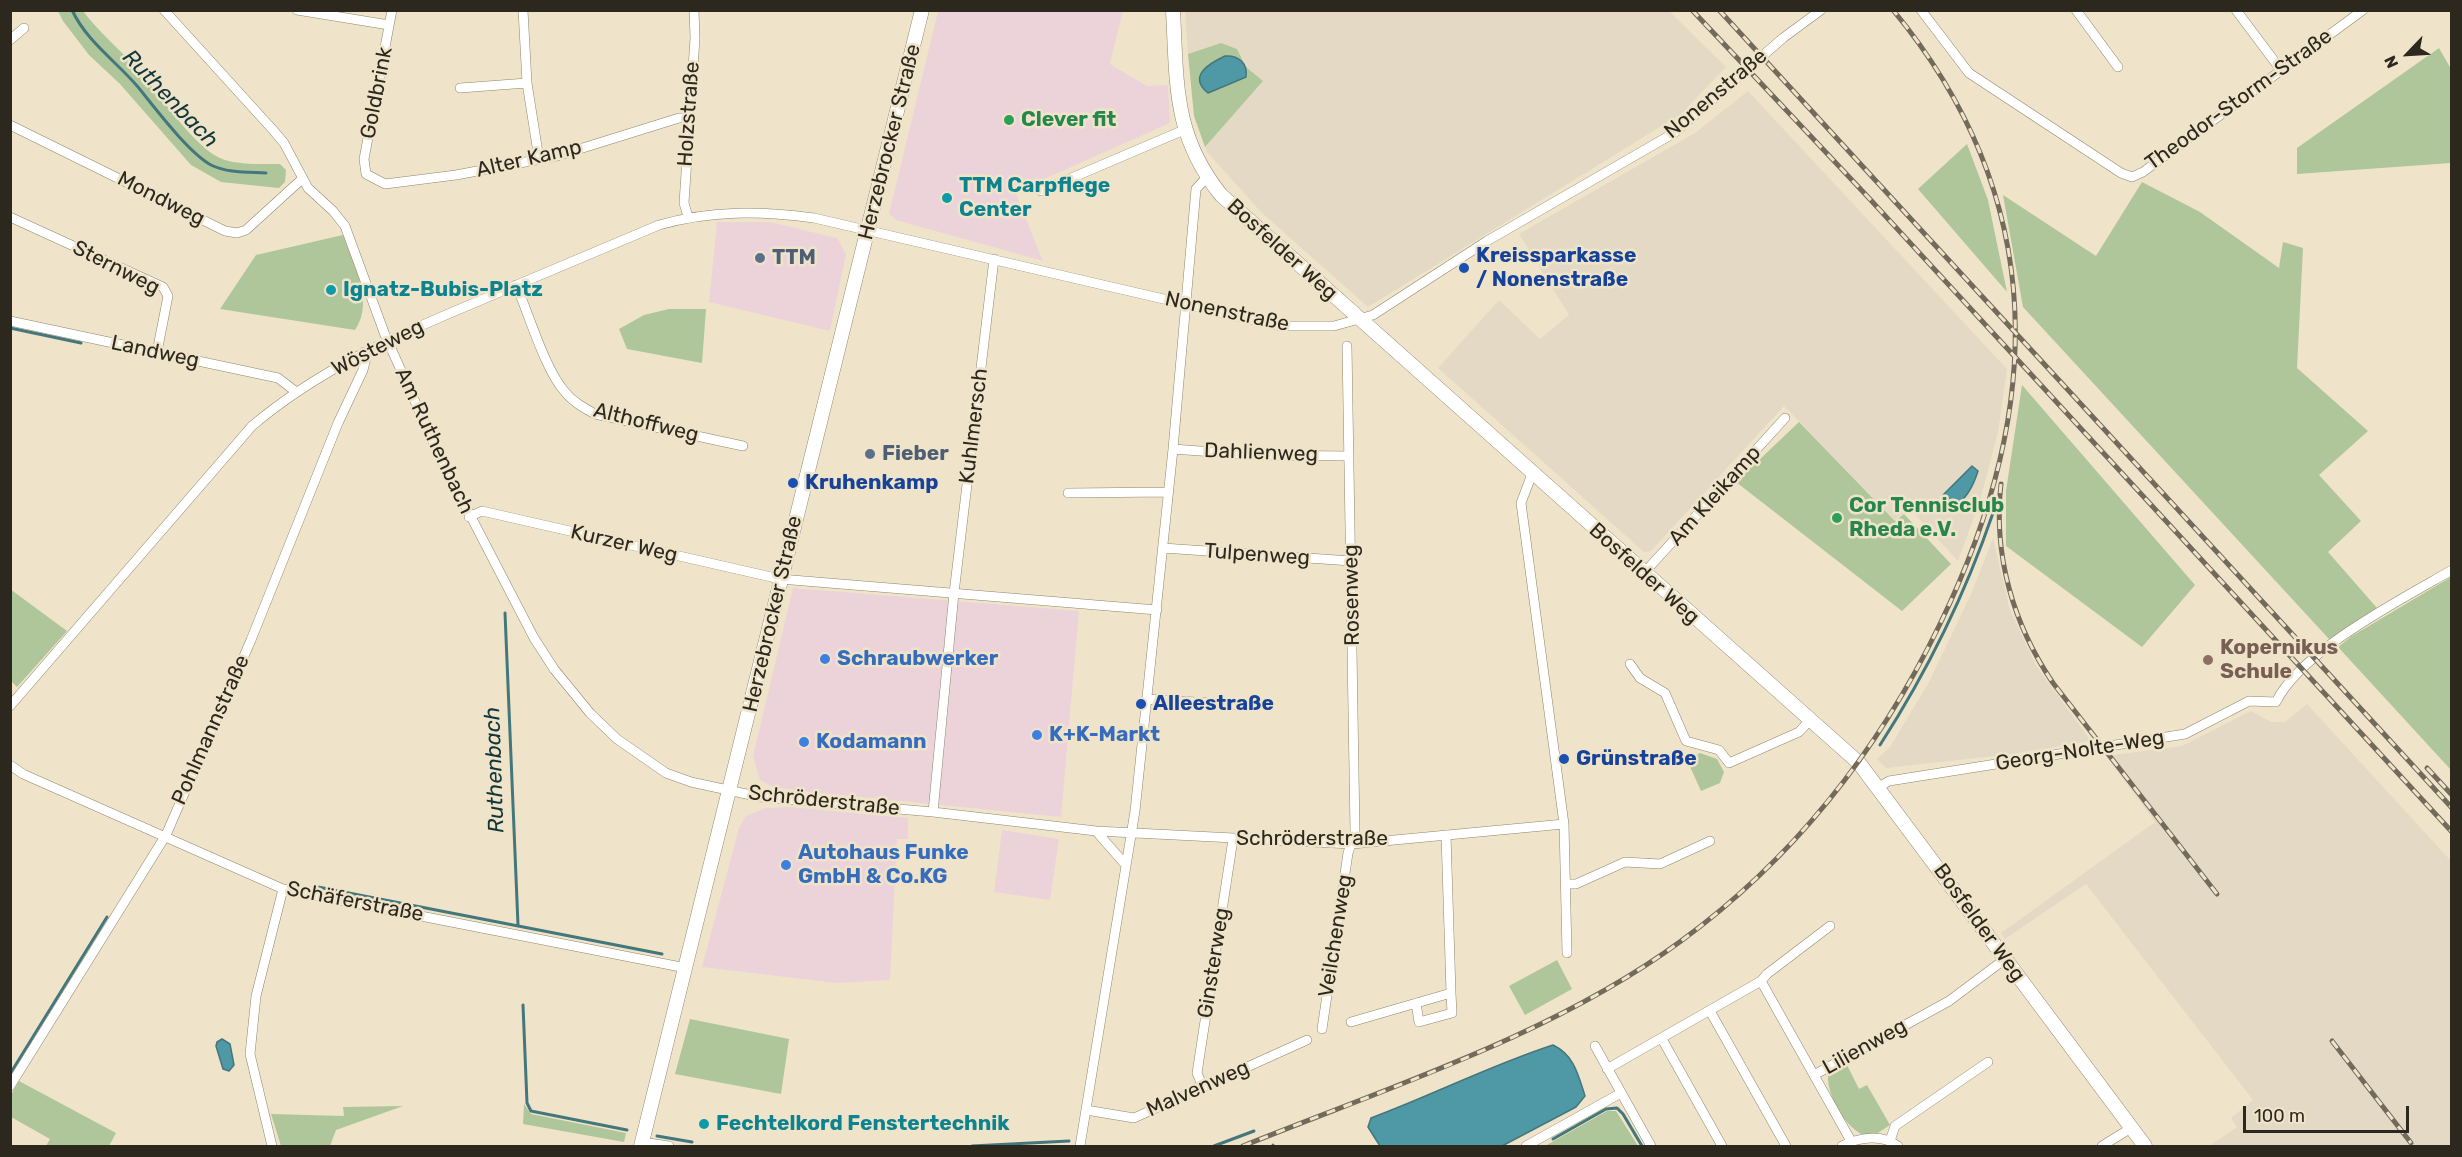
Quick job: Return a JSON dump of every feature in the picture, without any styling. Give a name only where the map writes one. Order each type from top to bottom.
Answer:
[{"type":"street","name":"Am Ruthenbach","points":[[164,10],[284,143],[302,179],[345,226],[388,340],[470,517],[534,638],[554,669],[590,713],[616,739],[666,773],[731,792]]},
{"type":"street","points":[[297,10],[389,25]]},
{"type":"street","name":"Goldbrink","points":[[366,174],[364,159],[392,10]]},
{"type":"street","points":[[523,10],[527,83],[539,159]]},
{"type":"street","name":"Holzstraße","points":[[688,217],[684,203],[694,10]]},
{"type":"street","name":"Herzebrocker Straße","points":[[641,1144],[731,792],[780,579],[922,10]]},
{"type":"street","name":"Bosfelder Weg","points":[[1173,10],[1176,78],[1184,130],[1207,177],[1234,209],[1859,764],[1879,787],[2145,1146]]},
{"type":"street","name":"Nonenstraße","points":[[868,230],[1280,326],[1334,326],[1373,315],[1487,241],[1674,133],[1783,38],[1821,10]]},
{"type":"street","name":"Theodor-Storm-Straße","points":[[1921,10],[1948,49],[1969,73],[2121,173],[2132,177],[2143,172],[2362,10]]},
{"type":"street","points":[[2076,10],[2118,67]]},
{"type":"street","points":[[2236,10],[2281,70]]},
{"type":"street","points":[[10,40],[24,28]]},
{"type":"street","points":[[460,88],[527,83]]},
{"type":"street","name":"Alter Kamp","points":[[366,174],[385,183],[456,175],[539,159],[679,118],[690,118]]},
{"type":"street","name":"Mondweg","points":[[10,125],[225,231],[237,233],[246,230],[302,179]]},
{"type":"street","points":[[1041,191],[1184,130]]},
{"type":"street","points":[[1080,1146],[1131,831],[1157,610],[1196,189],[1207,177]]},
{"type":"street","name":"Wösteweg","points":[[10,706],[252,426],[295,391],[364,352],[658,225],[688,217],[722,212],[775,213],[814,218],[868,230]]},
{"type":"street","name":"Sternweg","points":[[10,217],[163,286],[168,296],[157,352]]},
{"type":"street","name":"Kuhlmersch","points":[[933,812],[954,593],[994,259]]},
{"type":"street","name":"Althoffweg","points":[[516,285],[555,377],[564,392],[578,404],[595,414],[743,446]]},
{"type":"street","name":"Landweg","points":[[10,321],[278,378],[295,391]]},
{"type":"street","name":"Rosenweg","points":[[1347,346],[1355,832],[1352,844]]},
{"type":"street","name":"Pohlmannstraße","points":[[10,1086],[166,835],[251,640],[338,423],[363,370],[366,358],[364,352]]},
{"type":"street","name":"Am Kleikamp","points":[[1644,573],[1785,418]]},
{"type":"street","name":"Dahlienweg","points":[[1173,449],[1253,456],[1349,456]]},
{"type":"street","points":[[1532,474],[1521,503],[1564,824],[1567,953]]},
{"type":"street","points":[[1068,493],[1168,492]]},
{"type":"street","name":"Kurzer Weg","points":[[470,517],[482,511],[780,579]]},
{"type":"street","name":"Tulpenweg","points":[[1163,548],[1351,561]]},
{"type":"street","name":"Georg-Nolte-Weg","points":[[1879,787],[1889,781],[2185,734],[2249,701],[2276,702],[2285,684],[2348,631],[2451,570]]},
{"type":"street","points":[[780,579],[1157,610]]},
{"type":"street","points":[[1630,664],[1641,678],[1665,693],[1686,741],[1719,750],[1729,763],[1799,732],[1809,721]]},
{"type":"street","points":[[1146,699],[1244,705]]},
{"type":"street","name":"Schäferstraße","points":[[10,765],[23,774],[166,835],[283,889],[686,968]]},
{"type":"street","name":"Schröderstraße","points":[[731,792],[760,797],[933,812],[1096,831],[1352,844],[1564,824]]},
{"type":"street","points":[[1096,831],[1124,863]]},
{"type":"street","points":[[1416,1003],[1419,1022],[1452,1013],[1446,835]]},
{"type":"street","name":"Ginsterweg","points":[[1203,1087],[1197,1073],[1233,839]]},
{"type":"street","points":[[1567,884],[1576,884],[1625,862],[1660,864],[1710,841]]},
{"type":"street","name":"Veilchenweg","points":[[1322,1029],[1352,844]]},
{"type":"street","points":[[272,1146],[250,1054],[256,996],[283,889]]},
{"type":"street","points":[[1607,1069],[1761,981],[1830,926]]},
{"type":"street","name":"Lilienweg","points":[[1761,981],[1814,1075],[1949,1001],[2006,959]]},
{"type":"street","points":[[1351,1022],[1451,993]]},
{"type":"street","points":[[1710,1011],[1786,1146]]},
{"type":"street","points":[[1662,1039],[1722,1146]]},
{"type":"street","name":"Malvenweg","points":[[1086,1110],[1134,1118],[1307,1040]]},
{"type":"street","points":[[1595,1046],[1651,1146]]},
{"type":"street","points":[[1890,1140],[1895,1126],[1988,1062]]},
{"type":"street","points":[[1814,1075],[1851,1141]]},
{"type":"street","points":[[1526,1146],[1621,1093]]},
{"type":"street","points":[[2102,1146],[2131,1128]]},
{"type":"street","points":[[1842,1146],[1851,1141],[1871,1138],[1890,1140],[1898,1146]]},
{"type":"street","points":[[641,1144],[669,1146]]},
{"type":"shaded area","points":[[938,11],[1123,11],[1110,64],[1147,86],[1168,85],[1170,123],[1015,192],[1043,261],[896,220],[889,214]]},
{"type":"shaded area","points":[[1185,11],[1669,11],[1726,67],[1681,114],[1368,307],[1262,213],[1207,152],[1205,147],[1263,81],[1246,67],[1237,49],[1221,43],[1188,54]]},
{"type":"shaded area","points":[[1748,91],[2007,369],[1998,432],[1980,501],[1958,561],[1909,508],[1895,520],[1784,406],[1651,551],[1644,552],[1438,368],[1499,300],[1540,339],[1569,315],[1519,234],[1695,133]]},
{"type":"shaded area","points":[[717,222],[770,222],[837,238],[846,254],[830,331],[709,302]]},
{"type":"shaded area","points":[[1993,538],[2009,607],[2027,647],[2037,667],[2091,741],[2012,754],[1886,768],[1877,759],[1890,747],[1929,682],[1971,594]]},
{"type":"shaded area","points":[[793,588],[1079,611],[1061,817],[810,792],[773,787],[760,780],[753,756]]},
{"type":"shaded area","points":[[2307,704],[2451,861],[2451,1146],[2209,1146],[2237,1127],[2231,1118],[2253,1100],[2086,884],[2005,939],[2001,933],[2155,822],[2106,756],[2182,746],[2251,711],[2271,722],[2285,722]]},
{"type":"shaded area","points":[[790,807],[908,818],[908,839],[897,839],[890,980],[836,983],[702,967],[739,828],[746,816],[766,808]]},
{"type":"shaded area","points":[[1002,830],[1059,839],[1050,900],[994,892]]},
{"type":"green space","points":[[58,11],[83,11],[136,67],[189,133],[213,154],[239,163],[280,164],[286,170],[285,182],[279,188],[221,182],[191,165],[120,84],[89,55]]},
{"type":"green space","points":[[1221,43],[1237,49],[1246,67],[1263,81],[1205,147],[1194,116],[1188,54]]},
{"type":"green space","points":[[2439,48],[2451,69],[2451,163],[2297,174],[2297,148]]},
{"type":"green space","points":[[1967,144],[1988,200],[2007,292],[1918,189]]},
{"type":"green space","points":[[2142,182],[2200,212],[2279,268],[2283,242],[2303,248],[2297,368],[2368,431],[2319,475],[2361,521],[2328,552],[2377,608],[2329,639],[2023,307],[2003,195],[2096,256]]},
{"type":"green space","points":[[343,235],[363,295],[361,319],[355,330],[220,309],[256,255]]},
{"type":"green space","points":[[669,309],[706,309],[702,363],[627,349],[619,329],[644,315]]},
{"type":"green space","points":[[2022,385],[2195,585],[2142,647],[2006,546],[2006,491]]},
{"type":"green space","name":"Cor Tennisclub Rheda e.V.","points":[[1799,422],[1895,521],[1904,514],[1951,564],[1902,611],[1736,482]]},
{"type":"green space","points":[[2451,577],[2451,770],[2338,647],[2352,636]]},
{"type":"green space","points":[[10,589],[67,631],[17,687],[11,681]]},
{"type":"green space","points":[[1700,753],[1717,759],[1724,772],[1720,783],[1701,791],[1687,760]]},
{"type":"green space","points":[[1557,960],[1572,989],[1525,1015],[1509,986]]},
{"type":"green space","points":[[690,1019],[789,1039],[781,1094],[675,1074]]},
{"type":"green space","points":[[1847,1065],[1859,1089],[1867,1085],[1890,1125],[1881,1131],[1864,1135],[1850,1126],[1838,1110],[1828,1084],[1828,1076]]},
{"type":"green space","points":[[19,1081],[116,1133],[109,1146],[46,1146],[50,1139],[11,1117],[11,1095]]},
{"type":"green space","points":[[524,1104],[531,1114],[626,1133],[624,1142],[523,1124]]},
{"type":"green space","points":[[403,1106],[336,1130],[330,1146],[281,1146],[271,1114],[344,1116],[343,1107]]},
{"type":"green space","points":[[1607,1111],[1616,1111],[1638,1146],[1545,1146]]},
{"type":"water","points":[[1225,56],[1234,57],[1244,64],[1246,77],[1208,93],[1202,87],[1200,76],[1207,66]]},
{"type":"water","points":[[1972,466],[1978,471],[1971,487],[1960,502],[1950,507],[1942,496]]},
{"type":"water","points":[[222,1039],[230,1044],[234,1065],[229,1071],[223,1069],[216,1046],[217,1042]]},
{"type":"water","points":[[1553,1045],[1571,1060],[1585,1096],[1576,1107],[1502,1146],[1380,1146],[1368,1127],[1371,1118]]},
{"type":"waterway","name":"Ruthenbach","points":[[72,10],[94,42],[138,87],[172,129],[202,159],[224,169],[266,173]]},
{"type":"waterway","points":[[10,328],[81,343]]},
{"type":"waterway","points":[[1880,745],[1914,689],[1944,632],[1970,574],[1993,513]]},
{"type":"waterway","name":"Ruthenbach","points":[[505,613],[518,925]]},
{"type":"waterway","points":[[318,887],[662,954]]},
{"type":"waterway","points":[[10,1074],[107,917]]},
{"type":"waterway","name":"Ruthenbach","points":[[523,1005],[527,1103],[531,1111],[627,1130]]},
{"type":"waterway","name":"Ruthenbach","points":[[1553,1139],[1606,1109],[1617,1108],[1642,1146]]},
{"type":"waterway","name":"Ruthenbach","points":[[1214,1146],[1254,1131]]},
{"type":"waterway","name":"Ruthenbach","points":[[657,1136],[692,1142]]},
{"type":"waterway","name":"Ruthenbach","points":[[972,1146],[1069,1141]]},
{"type":"railway","points":[[1692,10],[1867,196],[2452,832]]},
{"type":"railway","points":[[1719,10],[2452,808]]},
{"type":"railway","points":[[1243,1146],[1469,1057],[1525,1032],[1631,974],[1681,941],[1760,875],[1830,799],[1890,715],[1916,670],[1940,624],[1974,544],[1999,465],[2012,386],[2015,308],[2005,232],[1982,156],[1945,82],[1893,10]]},
{"type":"railway","points":[[2001,484],[1999,511],[2003,563],[2017,613],[2039,660],[2053,683],[2217,894]]},
{"type":"railway","points":[[2427,768],[2452,795]]},
{"type":"railway","points":[[2332,1041],[2411,1143]]},
{"type":"place","name":"Clever fit","points":[[1009,120]]},
{"type":"place","name":"TTM Carpflege Center","points":[[947,198]]},
{"type":"place","name":"TTM","points":[[760,258]]},
{"type":"place","name":"Kreissparkasse / Nonenstraße","points":[[1464,268]]},
{"type":"place","name":"Ignatz-Bubis-Platz","points":[[331,290]]},
{"type":"place","name":"Fieber","points":[[870,454]]},
{"type":"place","name":"Kruhenkamp","points":[[793,483]]},
{"type":"place","name":"Cor Tennisclub Rheda e.V.","points":[[1837,518]]},
{"type":"place","name":"Schraubwerker","points":[[825,659]]},
{"type":"place","name":"Kopernikus Schule","points":[[2208,660]]},
{"type":"place","name":"Alleestraße","points":[[1141,704]]},
{"type":"place","name":"K+K-Markt","points":[[1037,735]]},
{"type":"place","name":"Kodamann","points":[[804,742]]},
{"type":"place","name":"Grünstraße","points":[[1564,759]]},
{"type":"place","name":"Autohaus Funke GmbH & Co.KG","points":[[786,865]]},
{"type":"place","name":"Fechtelkord Fenstertechnik","points":[[704,1124]]}]
